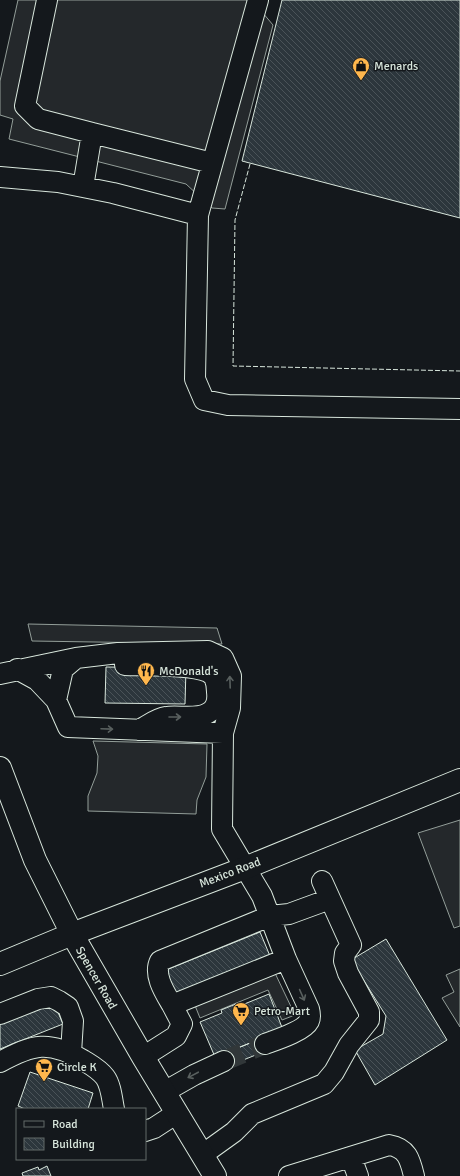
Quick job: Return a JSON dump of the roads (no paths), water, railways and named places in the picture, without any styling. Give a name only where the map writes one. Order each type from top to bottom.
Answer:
[{"type":"main road","name":"Spencer Road","points":[[0,768],[35,860],[72,934],[143,1057],[215,1176]]},
{"type":"main road","name":"Mexico Road","points":[[0,964],[72,934],[245,868],[460,780]]},
{"type":"lane","points":[[47,0],[25,106],[38,118],[212,163]]},
{"type":"lane","points":[[258,0],[198,215],[195,379],[204,400],[228,405],[460,409]]},
{"type":"lane","points":[[83,187],[92,133]]},
{"type":"lane","points":[[0,162],[25,179]]},
{"type":"lane","points":[[0,177],[58,182],[114,193],[198,215]]},
{"type":"lane","points":[[0,188],[25,179]]},
{"type":"lane","points":[[8,672],[76,658],[118,653],[208,651],[223,658],[231,676],[230,708],[225,728],[222,829],[262,896],[310,1016],[308,1022],[303,1028],[265,1044]]},
{"type":"lane","points":[[56,700],[63,669],[76,658]]},
{"type":"lane","points":[[76,658],[112,665],[192,668],[205,670],[213,677],[217,687],[218,696],[215,707],[208,714],[194,716],[165,716],[139,730]]},
{"type":"lane","points":[[8,672],[37,680],[56,700],[68,727],[139,730],[225,728]]},
{"type":"lane","points":[[215,707],[225,728]]},
{"type":"lane","points":[[202,1155],[234,1132],[252,1114],[324,1084],[334,1072],[348,1045],[369,1020],[369,1012],[348,973],[344,961],[345,953],[351,946],[322,881]]},
{"type":"lane","points":[[143,1057],[176,1036],[182,1024],[164,990],[158,973],[157,966],[160,961],[270,916],[289,914],[330,899]]},
{"type":"lane","points":[[172,1005],[286,959]]},
{"type":"lane","points":[[0,1014],[38,999],[52,997],[60,1000],[68,1008],[73,1021],[71,1053]]},
{"type":"lane","points":[[0,1062],[18,1052],[39,1046],[53,1047],[71,1053],[95,1067],[106,1078],[114,1108]]},
{"type":"lane","points":[[164,1092],[192,1076],[224,1061]]},
{"type":"lane","points":[[146,1131],[154,1128],[177,1113]]},
{"type":"lane","points":[[289,1176],[389,1145],[404,1150],[414,1176]]},
{"type":"lane","points":[[351,1157],[358,1176]]},
{"type":"tunnel","points":[[224,1061],[265,1044]]},
{"type":"place","name":"Menards","points":[[361,81]]},
{"type":"place","name":"McDonald's","points":[[146,686]]},
{"type":"place","name":"Petro-Mart","points":[[241,1026]]},
{"type":"place","name":"Circle K","points":[[44,1082]]}]
